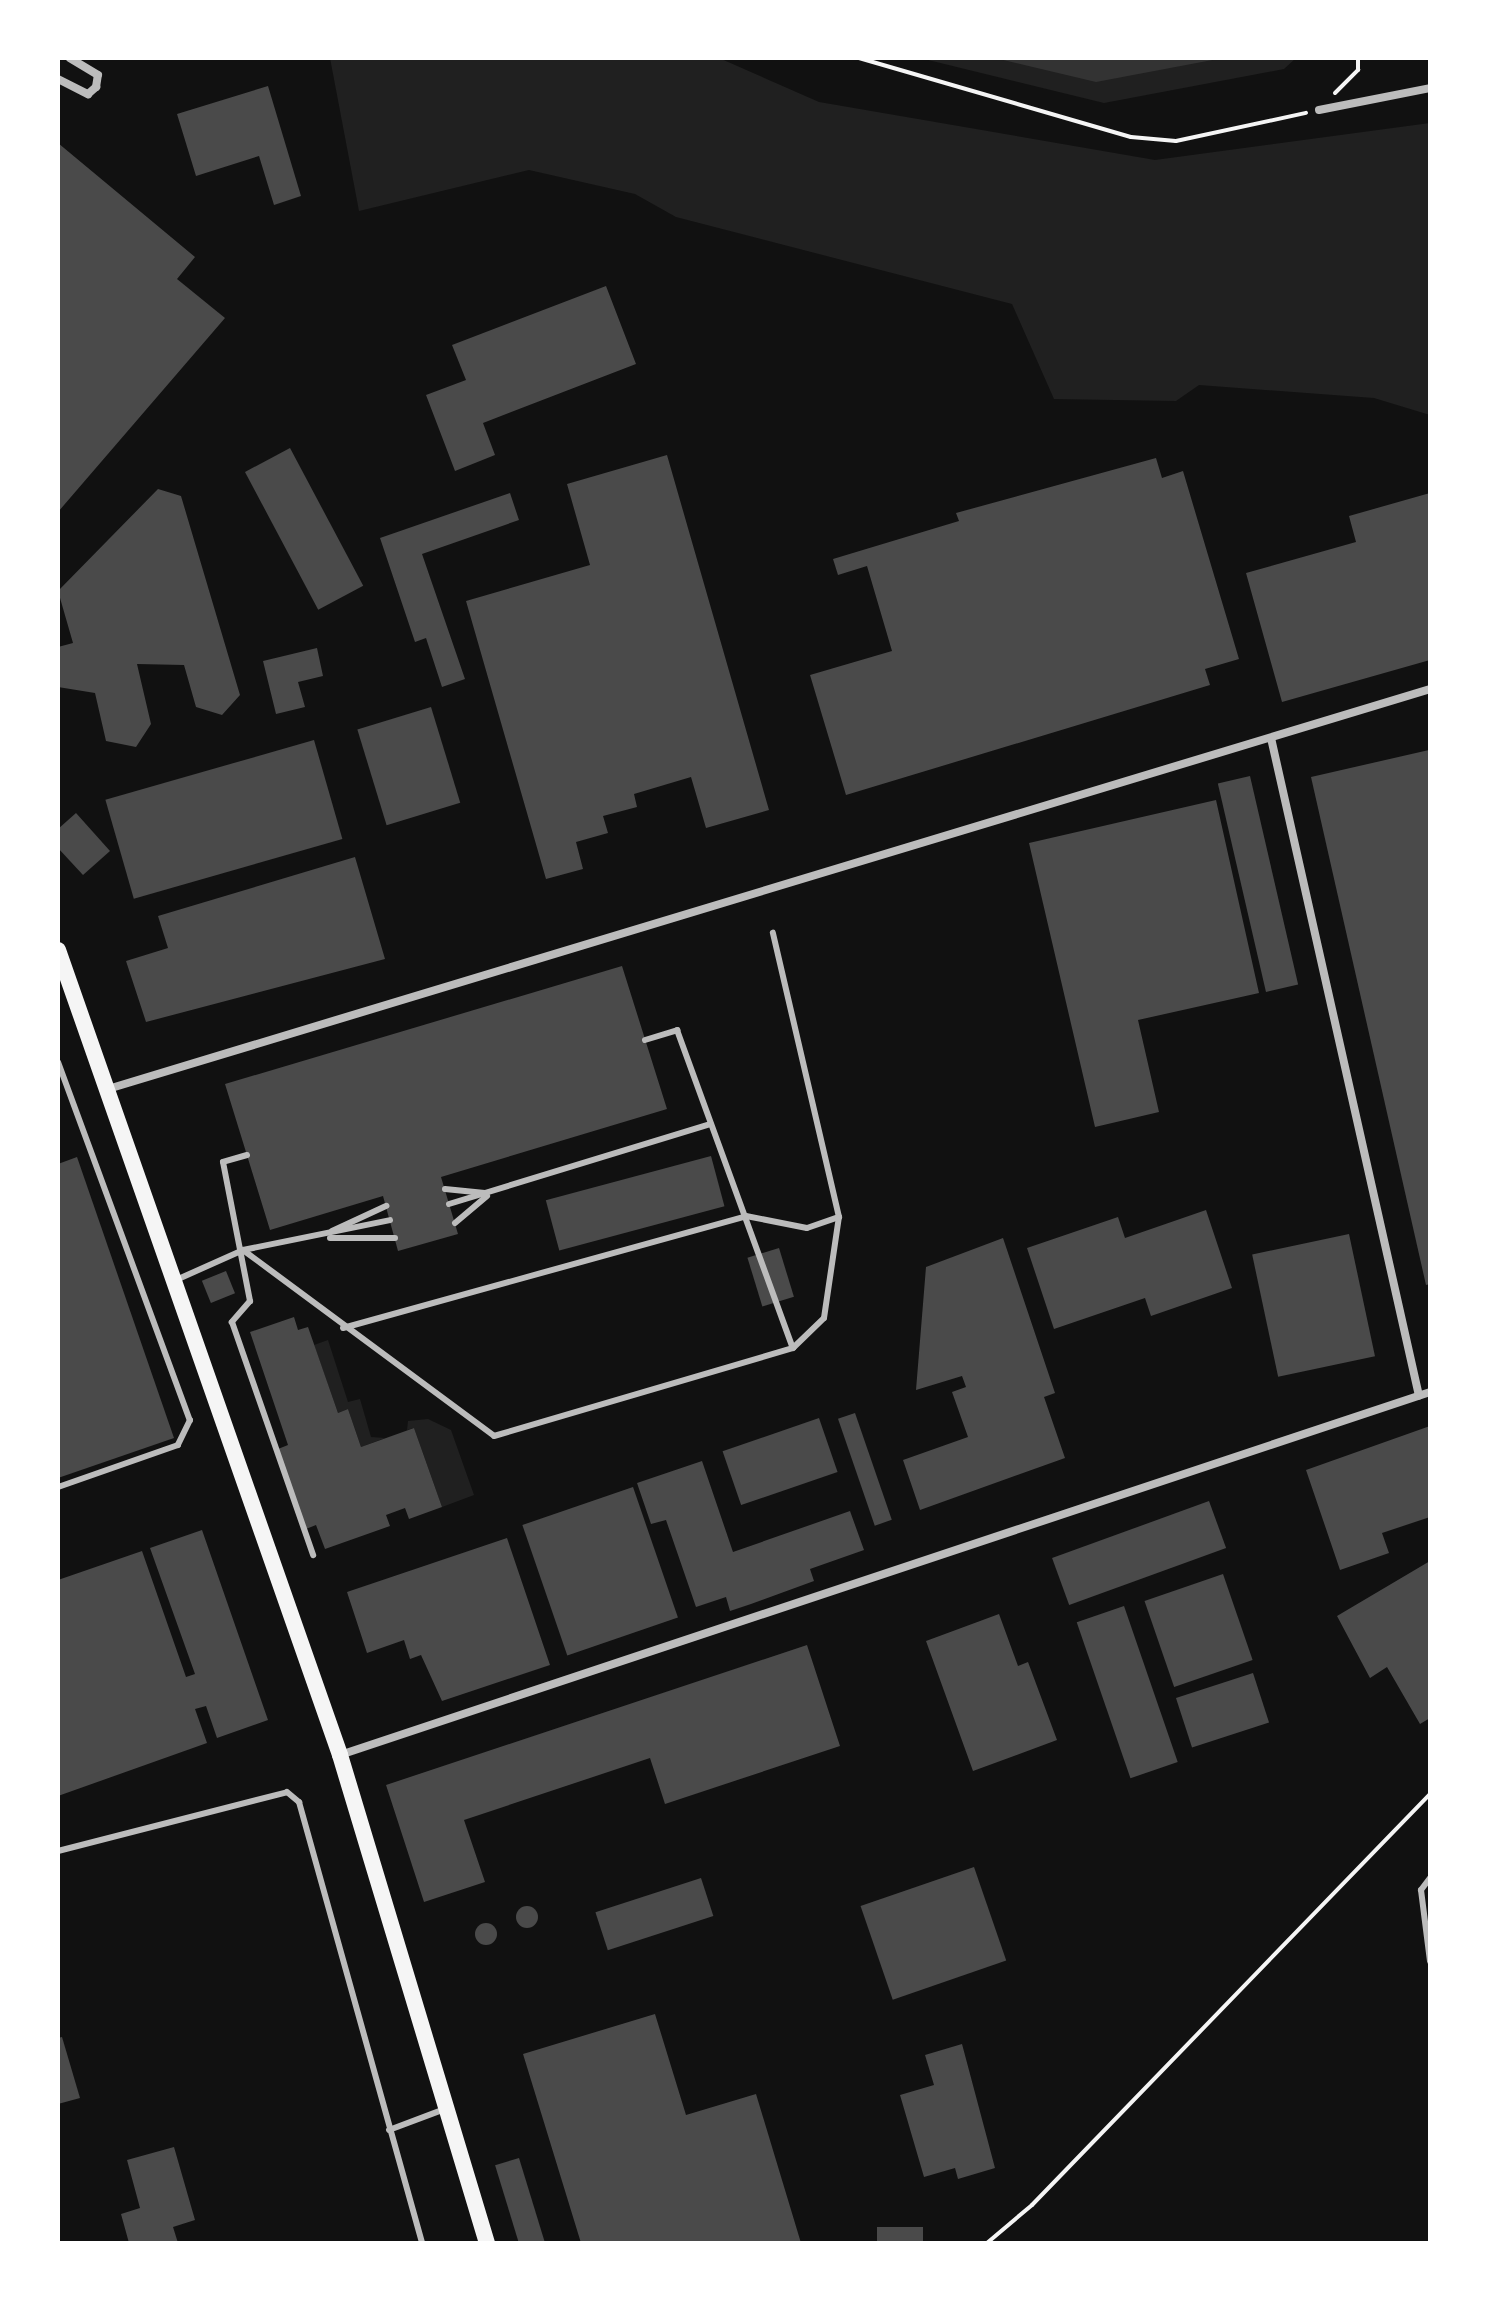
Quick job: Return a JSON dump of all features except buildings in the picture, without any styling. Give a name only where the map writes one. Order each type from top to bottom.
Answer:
[{"type":"main road","points":[[58,950],[340,1755],[487,2243]]},
{"type":"street","points":[[58,79],[88,94],[96,87],[98,75],[70,58]]},
{"type":"street","points":[[1319,110],[1430,88]]},
{"type":"street","points":[[108,1089],[1430,689]]},
{"type":"street","points":[[1271,738],[1419,1396]]},
{"type":"street","points":[[340,1755],[1430,1392]]},
{"type":"lane","points":[[243,1250],[343,1328],[494,1436],[793,1348],[824,1318],[839,1217],[773,933]]},
{"type":"lane","points":[[645,1040],[677,1030],[793,1348]]},
{"type":"lane","points":[[58,1062],[190,1420],[178,1445],[58,1487]]},
{"type":"lane","points":[[449,1204],[710,1124]]},
{"type":"lane","points":[[247,1155],[223,1162],[243,1250],[250,1301],[232,1322],[313,1555]]},
{"type":"lane","points":[[445,1189],[490,1193]]},
{"type":"lane","points":[[455,1223],[490,1193]]},
{"type":"lane","points":[[318,1237],[386,1206]]},
{"type":"lane","points":[[343,1328],[746,1216],[807,1228],[839,1217]]},
{"type":"lane","points":[[176,1280],[243,1250],[390,1220]]},
{"type":"lane","points":[[318,1237],[395,1238]]},
{"type":"lane","points":[[58,1851],[287,1792],[299,1802],[422,2243]]},
{"type":"lane","points":[[1430,1878],[1421,1890],[1430,1961]]},
{"type":"lane","points":[[389,2130],[446,2108]]},
{"type":"path","points":[[859,58],[1131,137],[1176,141],[1319,110],[1358,70],[1358,58]]},
{"type":"path","points":[[987,2243],[1043,2194],[1430,1794]]},
{"type":"shaded area","points":[[330,58],[719,58],[819,102],[1155,160],[1430,123],[1430,415],[1374,398],[1199,385],[1176,401],[1054,399],[1012,304],[676,217],[635,194],[529,170],[359,211]]},
{"type":"shaded area","points":[[920,58],[1296,58],[1284,69],[1104,103]]},
{"type":"shaded area","points":[[995,58],[1223,58],[1096,82]]},
{"type":"shaded area","points":[[328,1340],[348,1402],[360,1399],[371,1437],[385,1438],[361,1447],[348,1409],[338,1413],[314,1345]]},
{"type":"shaded area","points":[[428,1419],[451,1430],[474,1495],[442,1507],[414,1428],[407,1430],[408,1421]]}]
